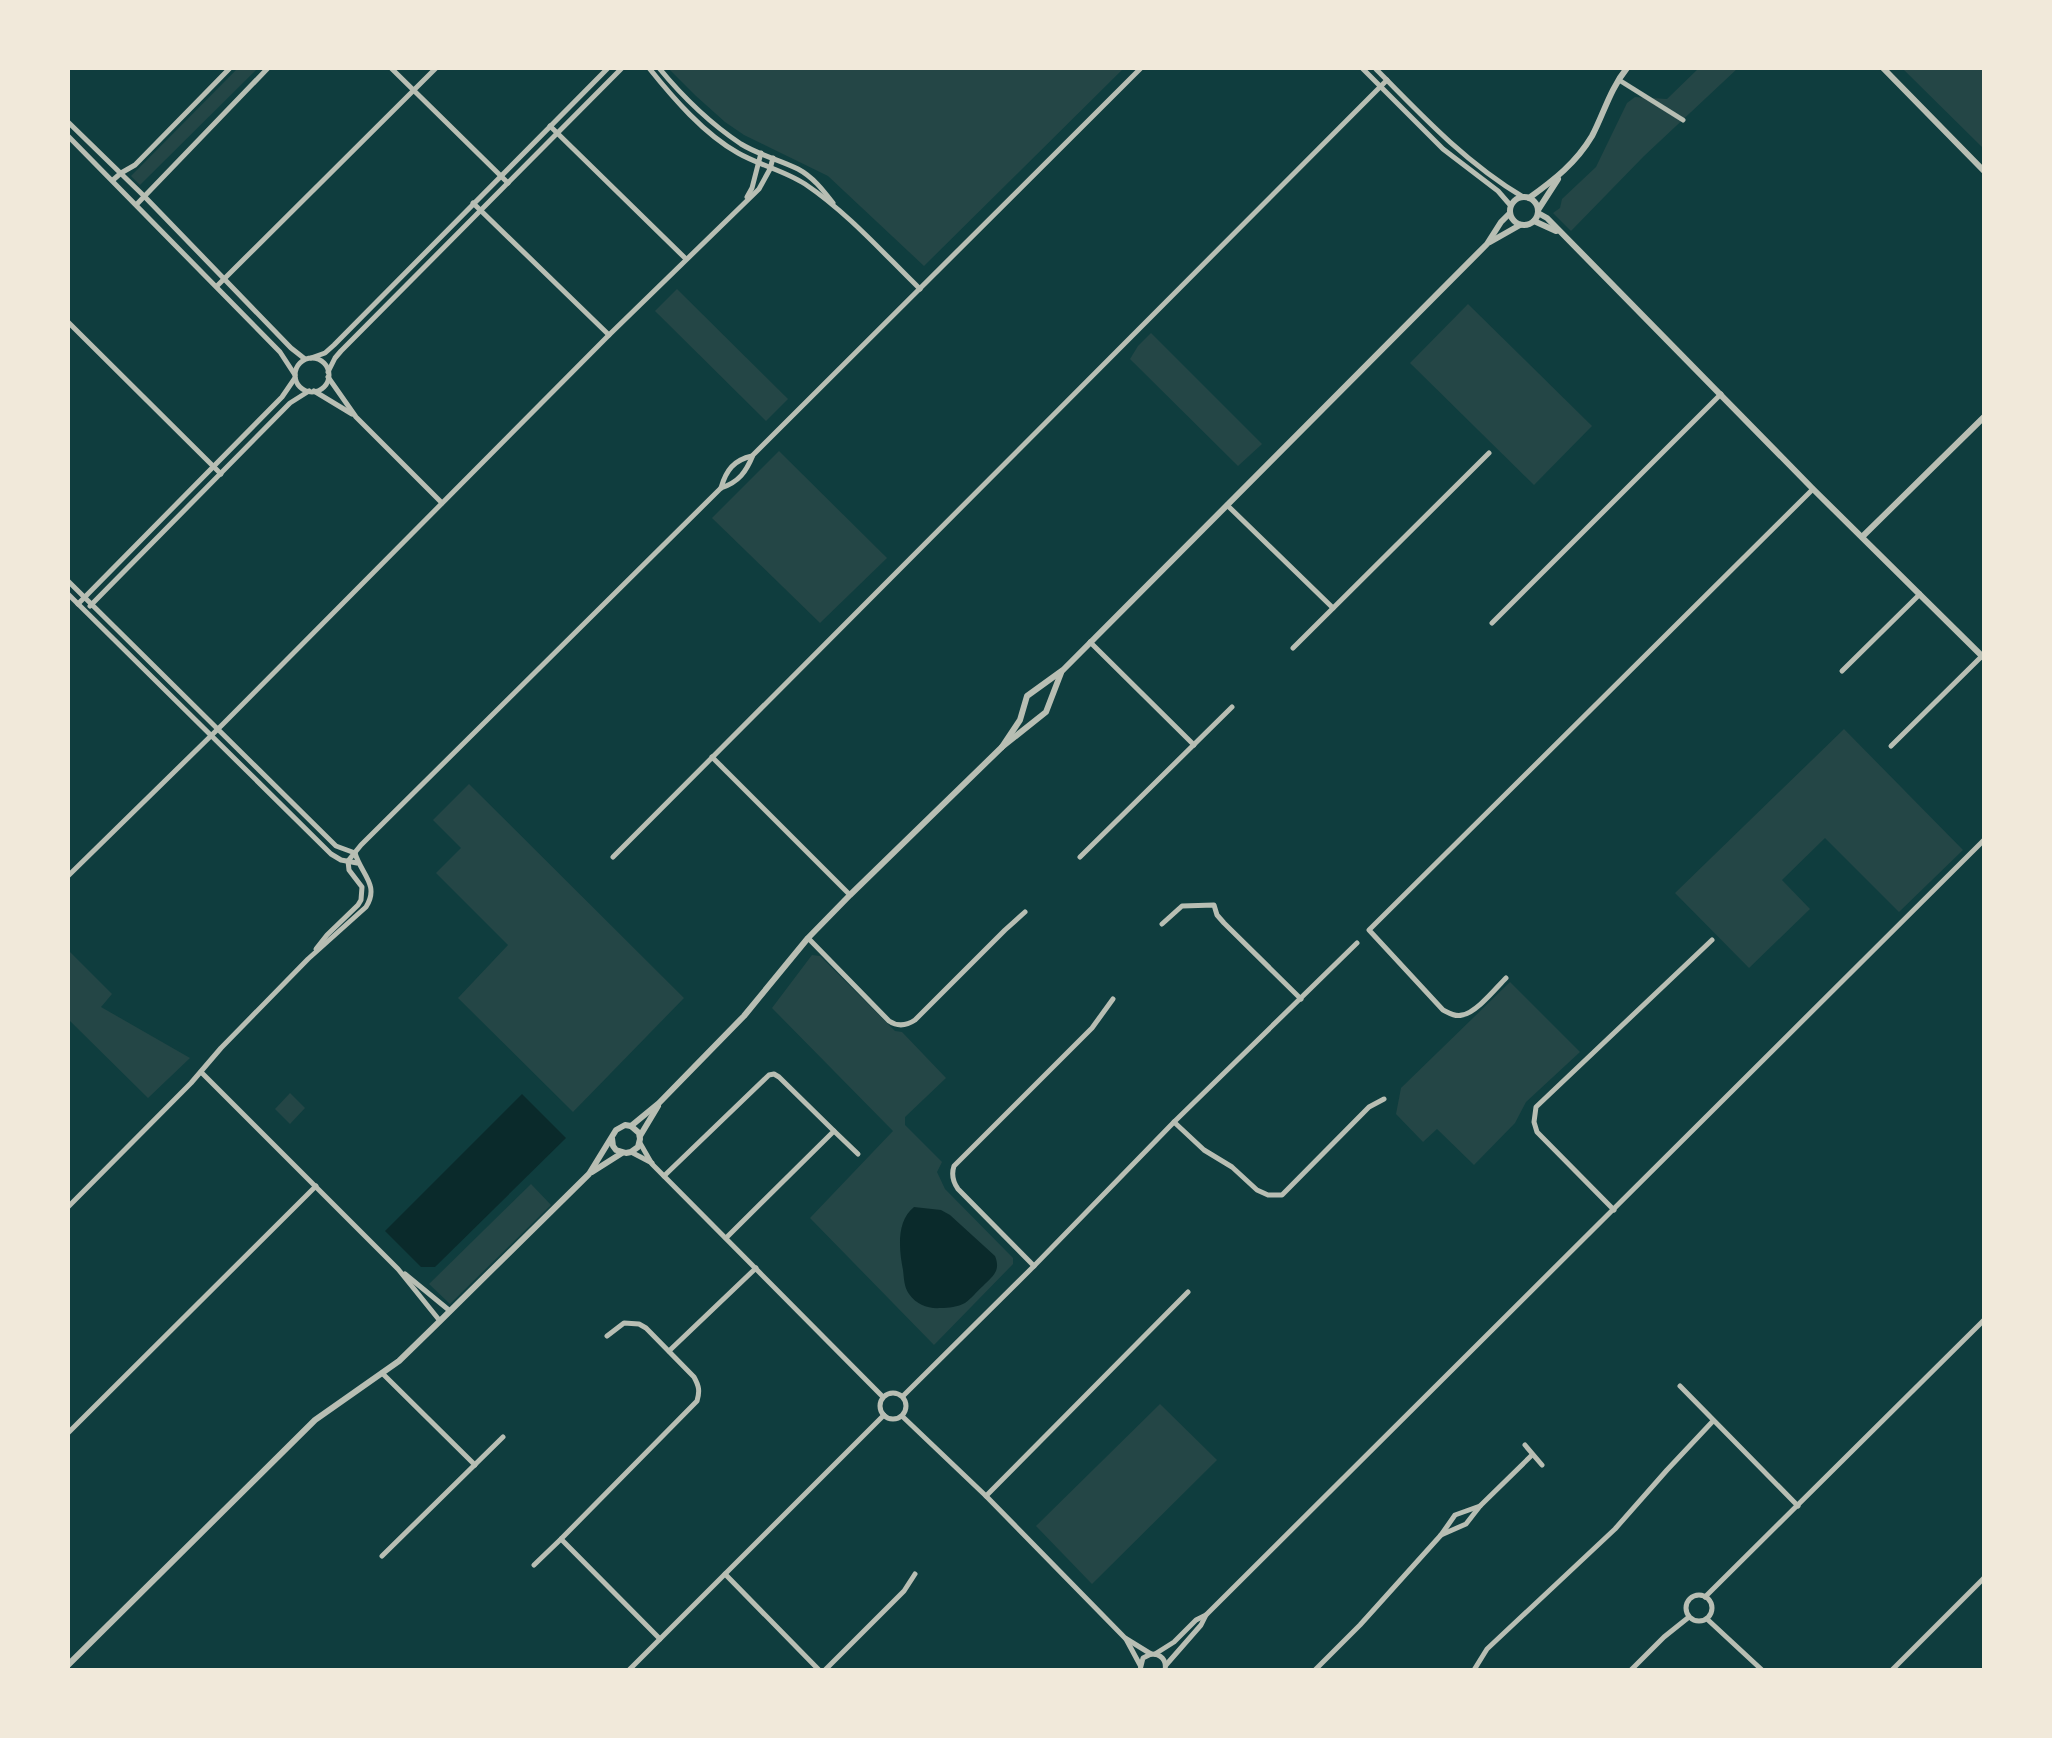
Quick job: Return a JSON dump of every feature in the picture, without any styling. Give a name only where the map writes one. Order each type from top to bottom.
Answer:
[{"type":"street","points":[[113,180],[135,165],[230,68]]},
{"type":"street","points":[[137,204],[268,68]]},
{"type":"street","points":[[391,68],[508,183]]},
{"type":"street","points":[[217,286],[436,68]]},
{"type":"street","points":[[78,604],[282,397],[298,365],[325,353],[334,345],[608,68]]},
{"type":"street","points":[[85,611],[290,403],[323,387],[341,351],[622,68]]},
{"type":"street","points":[[649,68],[682,106],[723,144],[758,164],[802,182],[841,214],[920,289]]},
{"type":"street","points":[[659,68],[722,130],[743,145],[800,170],[812,179],[841,214]]},
{"type":"street","points":[[308,959],[361,900],[362,887],[349,870],[348,861],[355,853],[721,488],[737,481],[753,455],[1141,68]]},
{"type":"street","points":[[1362,68],[1443,149],[1498,191],[1513,220],[1520,225]]},
{"type":"street","points":[[1375,68],[1455,147],[1503,184],[1535,202],[1538,212],[1983,657],[1891,746]]},
{"type":"street","points":[[1002,747],[1020,720],[1027,696],[1063,670],[1487,244],[1511,228],[1534,221],[1560,176],[1591,137],[1618,79],[1627,68]]},
{"type":"street","points":[[1883,68],[1984,171]]},
{"type":"street","points":[[1618,79],[1683,120]]},
{"type":"street","points":[[613,857],[1387,80]]},
{"type":"street","points":[[68,122],[291,348],[308,359],[324,364],[356,417],[442,503]]},
{"type":"street","points":[[550,126],[686,259]]},
{"type":"street","points":[[68,136],[280,352],[299,386],[356,417]]},
{"type":"street","points":[[742,204],[752,188],[761,153]]},
{"type":"street","points":[[68,876],[759,189],[773,158]]},
{"type":"street","points":[[1487,244],[1516,200],[1560,176]]},
{"type":"street","points":[[473,203],[609,335]]},
{"type":"street","points":[[1534,221],[1560,233]]},
{"type":"street","points":[[68,322],[221,474]]},
{"type":"street","points":[[1492,623],[1721,394]]},
{"type":"street","points":[[1863,536],[1984,417]]},
{"type":"street","points":[[1293,648],[1489,453]]},
{"type":"street","points":[[721,488],[731,466],[753,455]]},
{"type":"street","points":[[1506,978],[1476,1008],[1466,1014],[1453,1015],[1443,1010],[1369,930],[1813,489]]},
{"type":"street","points":[[1227,505],[1333,608]]},
{"type":"street","points":[[68,581],[336,846],[355,853]]},
{"type":"street","points":[[68,594],[331,854],[357,863]]},
{"type":"street","points":[[1842,671],[1920,594]]},
{"type":"street","points":[[1090,642],[1194,745]]},
{"type":"street","points":[[631,1126],[659,1103],[744,1016],[808,938],[850,895],[1002,747],[1046,712],[1063,670]]},
{"type":"street","points":[[1080,857],[1232,707]]},
{"type":"street","points":[[712,757],[850,895]]},
{"type":"street","points":[[1140,1669],[1143,1658],[1174,1642],[1196,1620],[1206,1615],[1984,840]]},
{"type":"street","points":[[68,1207],[308,959],[364,910],[370,902],[372,887],[357,863],[355,853]]},
{"type":"street","points":[[1162,924],[1182,906],[1214,905],[1224,923],[1301,999]]},
{"type":"street","points":[[808,938],[889,1021],[903,1025],[915,1020],[1025,912]]},
{"type":"street","points":[[1614,1210],[1537,1132],[1534,1122],[1536,1107],[1712,940]]},
{"type":"street","points":[[903,1396],[1174,1122],[1357,943]]},
{"type":"street","points":[[1034,1266],[958,1189],[954,1184],[954,1166],[1092,1028],[1113,999]]},
{"type":"street","points":[[201,1072],[398,1269],[440,1321]]},
{"type":"street","points":[[664,1176],[769,1075],[774,1074],[858,1154]]},
{"type":"street","points":[[1174,1122],[1204,1150],[1232,1167],[1257,1190],[1268,1195],[1282,1195],[1369,1107],[1384,1099]]},
{"type":"street","points":[[631,1152],[659,1103]]},
{"type":"street","points":[[589,1174],[613,1134],[625,1125],[635,1129],[652,1164]]},
{"type":"street","points":[[726,1238],[834,1131]]},
{"type":"street","points":[[612,1138],[616,1150],[622,1153]]},
{"type":"street","points":[[68,1665],[315,1420],[399,1361],[589,1174],[622,1153],[631,1152],[652,1164],[883,1397]]},
{"type":"street","points":[[68,1433],[316,1186]]},
{"type":"street","points":[[669,1351],[756,1268]]},
{"type":"street","points":[[398,1269],[450,1311]]},
{"type":"street","points":[[986,1496],[1188,1292]]},
{"type":"street","points":[[1705,1597],[1984,1320]]},
{"type":"street","points":[[534,1565],[697,1401],[698,1384],[694,1377],[639,1324],[624,1323],[607,1336]]},
{"type":"street","points":[[382,1373],[475,1465]]},
{"type":"street","points":[[1680,1386],[1798,1506]]},
{"type":"street","points":[[896,1392],[903,1396],[907,1403],[902,1416],[896,1419],[884,1415],[880,1410],[883,1397],[896,1392]]},
{"type":"street","points":[[629,1670],[884,1415]]},
{"type":"street","points":[[902,1416],[986,1496],[1125,1638],[1163,1658],[1166,1668]]},
{"type":"street","points":[[1474,1670],[1487,1649],[1615,1529],[1713,1421]]},
{"type":"street","points":[[382,1556],[503,1437]]},
{"type":"street","points":[[1525,1445],[1542,1465]]},
{"type":"street","points":[[1441,1535],[1466,1524],[1532,1455]]},
{"type":"street","points":[[1315,1670],[1360,1625],[1441,1535],[1455,1515],[1480,1506]]},
{"type":"street","points":[[561,1539],[660,1639]]},
{"type":"street","points":[[725,1574],[822,1670],[904,1591],[915,1574]]},
{"type":"street","points":[[1892,1670],[1984,1578]]},
{"type":"street","points":[[1698,1595],[1705,1597],[1712,1610],[1707,1619],[1701,1621],[1689,1617],[1687,1603],[1698,1595]]},
{"type":"street","points":[[1166,1668],[1206,1615]]},
{"type":"street","points":[[1631,1670],[1689,1617]]},
{"type":"street","points":[[1707,1619],[1762,1670]]},
{"type":"street","points":[[1125,1638],[1140,1669]]},
{"type":"shaded area","points":[[238,68],[258,68],[140,185],[131,176]]},
{"type":"shaded area","points":[[668,68],[1124,68],[924,266],[828,176],[744,135],[725,122]]},
{"type":"shaded area","points":[[1699,68],[1738,68],[1644,156],[1571,231],[1553,213],[1560,208],[1562,199],[1596,167],[1627,103],[1635,97],[1667,99]]},
{"type":"shaded area","points":[[1902,68],[1984,68],[1984,149]]},
{"type":"shaded area","points":[[677,289],[788,399],[766,421],[655,311]]},
{"type":"shaded area","points":[[1468,304],[1592,426],[1534,485],[1410,363]]},
{"type":"shaded area","points":[[1151,333],[1262,444],[1238,466],[1130,359]]},
{"type":"shaded area","points":[[779,451],[887,558],[820,623],[712,518]]},
{"type":"shaded area","points":[[1844,729],[1963,850],[1899,912],[1825,838],[1782,880],[1810,909],[1749,968],[1675,893]]},
{"type":"shaded area","points":[[469,784],[684,998],[573,1112],[458,998],[508,945],[436,873],[461,848],[433,820]]},
{"type":"shaded area","points":[[68,950],[112,994],[101,1007],[190,1058],[148,1098],[68,1019]]},
{"type":"shaded area","points":[[812,955],[820,956],[895,1031],[902,1032],[946,1078],[905,1117],[905,1125],[942,1162],[937,1172],[945,1189],[1013,1258],[1013,1264],[934,1345],[810,1218],[893,1131],[772,1008]]},
{"type":"shaded area","points":[[1510,982],[1580,1052],[1526,1102],[1515,1123],[1474,1165],[1437,1129],[1423,1142],[1396,1114],[1401,1088]]},
{"type":"shaded area","points":[[290,1093],[305,1108],[290,1124],[275,1109]]},
{"type":"shaded area","points":[[522,1094],[566,1138],[435,1267],[421,1267],[385,1231]]},
{"type":"shaded area","points":[[531,1184],[551,1205],[450,1304],[429,1284]]},
{"type":"shaded area","points":[[914,1207],[941,1210],[950,1215],[995,1256],[995,1273],[965,1303],[950,1307],[927,1307],[919,1304],[907,1291],[900,1236],[904,1220]]},
{"type":"shaded area","points":[[1160,1404],[1217,1460],[1092,1584],[1036,1526]]}]
